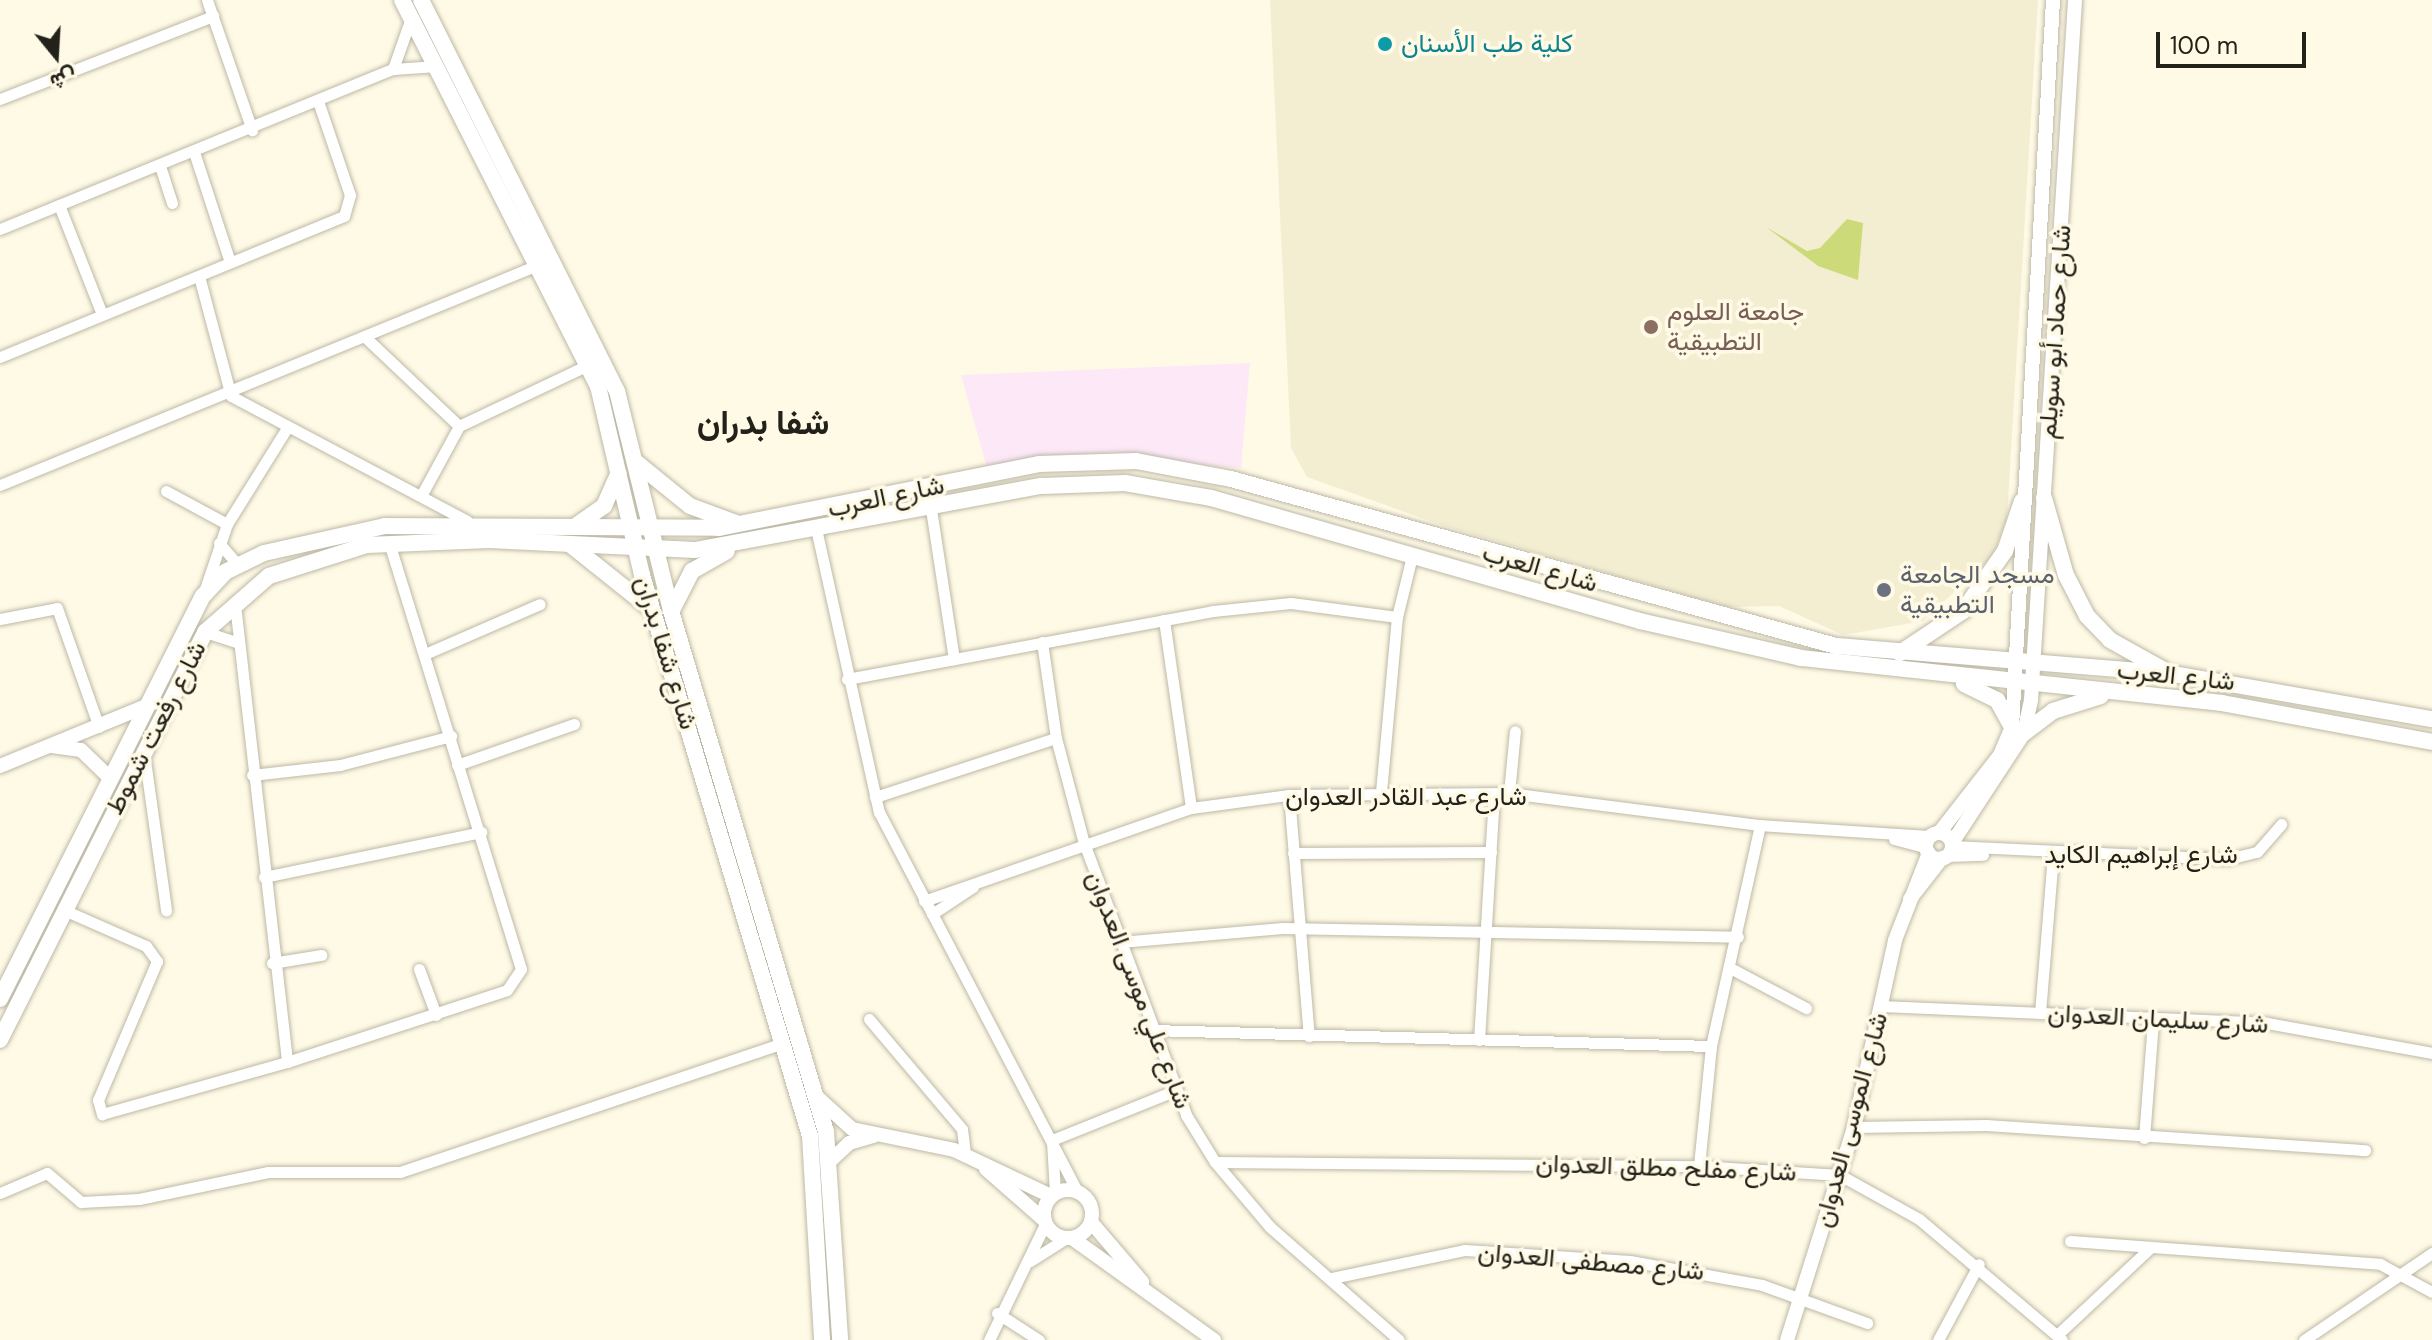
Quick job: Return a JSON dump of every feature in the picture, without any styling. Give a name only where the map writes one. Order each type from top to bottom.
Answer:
[{"type":"main road","name":"شارع شفا بدران","points":[[402,0],[590,364],[653,611],[784,1043],[813,1151],[822,1340]]},
{"type":"main road","name":"شارع شفا بدران","points":[[421,0],[608,369],[637,463],[671,611],[817,1097],[830,1161],[840,1340]]},
{"type":"main road","name":"شارع العرب","points":[[653,531],[741,525],[1039,464],[1136,461],[1231,479],[1776,632],[1898,653],[2173,674],[2432,719]]},
{"type":"main road","points":[[637,463],[690,506],[741,525]]},
{"type":"main road","points":[[574,527],[604,506],[619,472]]},
{"type":"main road","name":"شارع العرب","points":[[657,551],[734,547],[817,533],[1042,486],[1125,483],[1211,498],[1712,639],[1948,678],[2267,710],[2432,742]]},
{"type":"main road","points":[[2044,498],[2066,575],[2087,616],[2110,640],[2173,674]]},
{"type":"main road","points":[[1898,653],[1963,611],[2005,551],[2022,501]]},
{"type":"main road","name":"شارع رفعت شموط","points":[[0,999],[108,776],[203,596],[237,564],[358,531],[467,521],[653,531]]},
{"type":"main road","name":"شارع رفعت شموط","points":[[0,1040],[205,632],[235,599],[288,566],[389,543],[571,545],[657,551]]},
{"type":"main road","points":[[571,545],[653,611]]},
{"type":"main road","points":[[671,611],[692,571],[734,547]]},
{"type":"main road","points":[[1948,678],[1995,698],[2018,730],[2053,711],[2110,693]]},
{"type":"main road","points":[[8,982],[24,989]]},
{"type":"street","points":[[207,0],[252,130]]},
{"type":"street","name":"شارع حماد أبو سويلم","points":[[2014,662],[2053,0]]},
{"type":"street","name":"شارع حماد أبو سويلم","points":[[2034,664],[2075,0]]},
{"type":"street","points":[[0,99],[213,16]]},
{"type":"street","points":[[393,69],[411,18]]},
{"type":"street","points":[[0,229],[319,104],[393,69],[437,66]]},
{"type":"street","points":[[1,354],[199,276],[349,211],[319,104]]},
{"type":"street","points":[[194,152],[230,262]]},
{"type":"street","points":[[160,166],[172,203]]},
{"type":"street","points":[[59,205],[102,314]]},
{"type":"street","points":[[0,485],[231,396],[541,264]]},
{"type":"street","points":[[199,276],[231,396],[287,428],[422,494],[467,521]]},
{"type":"street","points":[[365,337],[459,426]]},
{"type":"street","points":[[422,494],[459,426],[590,364]]},
{"type":"street","points":[[203,596],[227,524],[287,428]]},
{"type":"street","points":[[166,491],[227,524]]},
{"type":"street","points":[[931,509],[954,659]]},
{"type":"street","points":[[817,533],[875,797],[924,901],[1078,1192],[1092,1210],[1091,1222],[1147,1289]]},
{"type":"street","points":[[219,543],[237,564]]},
{"type":"street","points":[[64,910],[146,946],[157,961],[98,1100],[102,1114],[287,1062],[507,990],[521,969],[389,543]]},
{"type":"street","points":[[1381,792],[1397,617],[1412,556]]},
{"type":"street","points":[[235,599],[235,642],[272,963],[287,1062]]},
{"type":"street","points":[[847,679],[1164,620],[1291,603],[1397,617]]},
{"type":"street","points":[[425,654],[540,604]]},
{"type":"street","points":[[0,619],[57,608],[99,727]]},
{"type":"street","points":[[1164,620],[1191,808]]},
{"type":"street","points":[[205,632],[235,642]]},
{"type":"street","name":"شارع علي موسى العدوان","points":[[1042,642],[1056,738],[1084,843],[1174,1091],[1215,1162],[1270,1227],[1332,1278],[1393,1338]]},
{"type":"street","points":[[2014,662],[2018,730]]},
{"type":"street","name":"شارع الموسى العدوان","points":[[1787,1340],[1854,1127],[1909,899],[2018,730],[2033,686],[2034,664]]},
{"type":"street","points":[[0,766],[144,707]]},
{"type":"street","points":[[457,765],[574,724]]},
{"type":"street","points":[[1509,793],[1515,731]]},
{"type":"street","points":[[252,775],[340,765],[451,736]]},
{"type":"street","points":[[875,797],[1056,738]]},
{"type":"street","points":[[51,746],[81,750],[108,776]]},
{"type":"street","points":[[144,749],[166,910]]},
{"type":"street","points":[[1479,1040],[1494,793]]},
{"type":"street","name":"شارع عبد القادر العدوان","points":[[924,901],[1191,808],[1289,795],[1509,793],[1760,825],[1887,834],[1940,847]]},
{"type":"street","points":[[1289,795],[1309,1036]]},
{"type":"street","name":"شارع إبراهيم الكايد","points":[[1940,847],[1987,853],[2238,858],[2263,848],[2281,824]]},
{"type":"street","points":[[1699,1166],[1711,1046],[1738,937],[1760,825]]},
{"type":"street","points":[[264,877],[481,832]]},
{"type":"street","points":[[1293,853],[1491,852]]},
{"type":"street","points":[[2040,1013],[2053,855]]},
{"type":"street","name":"شارع عبد القادر العدوان","points":[[932,914],[984,880]]},
{"type":"street","points":[[1120,942],[1299,930],[1738,937]]},
{"type":"street","points":[[272,963],[321,955]]},
{"type":"street","points":[[1730,968],[1806,1008]]},
{"type":"street","points":[[419,969],[436,1015]]},
{"type":"street","name":"شارع سليمان العدوان","points":[[1881,1006],[2267,1023],[2432,1053]]},
{"type":"street","points":[[869,1019],[962,1129],[971,1157],[1045,1222],[1147,1289],[1214,1340]]},
{"type":"street","points":[[2144,1138],[2153,1020]]},
{"type":"street","points":[[1152,1030],[1711,1046]]},
{"type":"street","points":[[0,1193],[47,1173],[81,1202],[139,1199],[268,1172],[400,1172],[784,1043]]},
{"type":"street","points":[[1052,1140],[1174,1091]]},
{"type":"street","points":[[817,1097],[841,1123],[874,1136],[971,1157],[1053,1195],[1078,1192]]},
{"type":"street","points":[[1854,1127],[1968,1124],[2144,1138],[2365,1150]]},
{"type":"street","points":[[830,1161],[849,1143],[874,1136]]},
{"type":"street","points":[[989,1340],[997,1313],[1030,1261],[1045,1222],[1053,1195],[1052,1140]]},
{"type":"street","name":"شارع مفلح مطلق العدوان","points":[[1215,1162],[1699,1166],[1840,1175],[1899,1205],[1979,1264],[2060,1338]]},
{"type":"street","points":[[1030,1261],[1091,1222]]},
{"type":"street","points":[[2070,1241],[2351,1260],[2403,1271],[2432,1292]]},
{"type":"street","points":[[2060,1338],[2150,1248]]},
{"type":"street","name":"شارع مصطفى العدوان","points":[[1332,1278],[1413,1257],[1492,1250],[1682,1267],[1801,1299],[1867,1323]]},
{"type":"street","points":[[2304,1340],[2432,1253]]},
{"type":"street","points":[[1938,1340],[1979,1264]]},
{"type":"street","points":[[997,1313],[1039,1340]]},
{"type":"shaded area","name":"جامعة العلوم التطبيقية","points":[[1270,0],[2038,0],[2007,519],[1992,557],[1923,621],[1843,635],[1779,606],[1727,607],[1444,526],[1307,477],[1291,448]]},
{"type":"shaded area","points":[[1250,363],[1241,468],[1071,456],[987,468],[961,375]]},
{"type":"green space","points":[[1847,219],[1863,223],[1858,280],[1818,266],[1766,227],[1807,251],[1820,248]]},
{"type":"place","name":"كلية طب الأسنان","points":[[1385,44]]},
{"type":"place","name":"جامعة العلوم التطبيقية","points":[[1651,327]]},
{"type":"place","name":"مسجد الجامعة التطبيقية","points":[[1884,590]]},
{"type":"district","name":"شفا بدران","points":[[763,423]]}]
